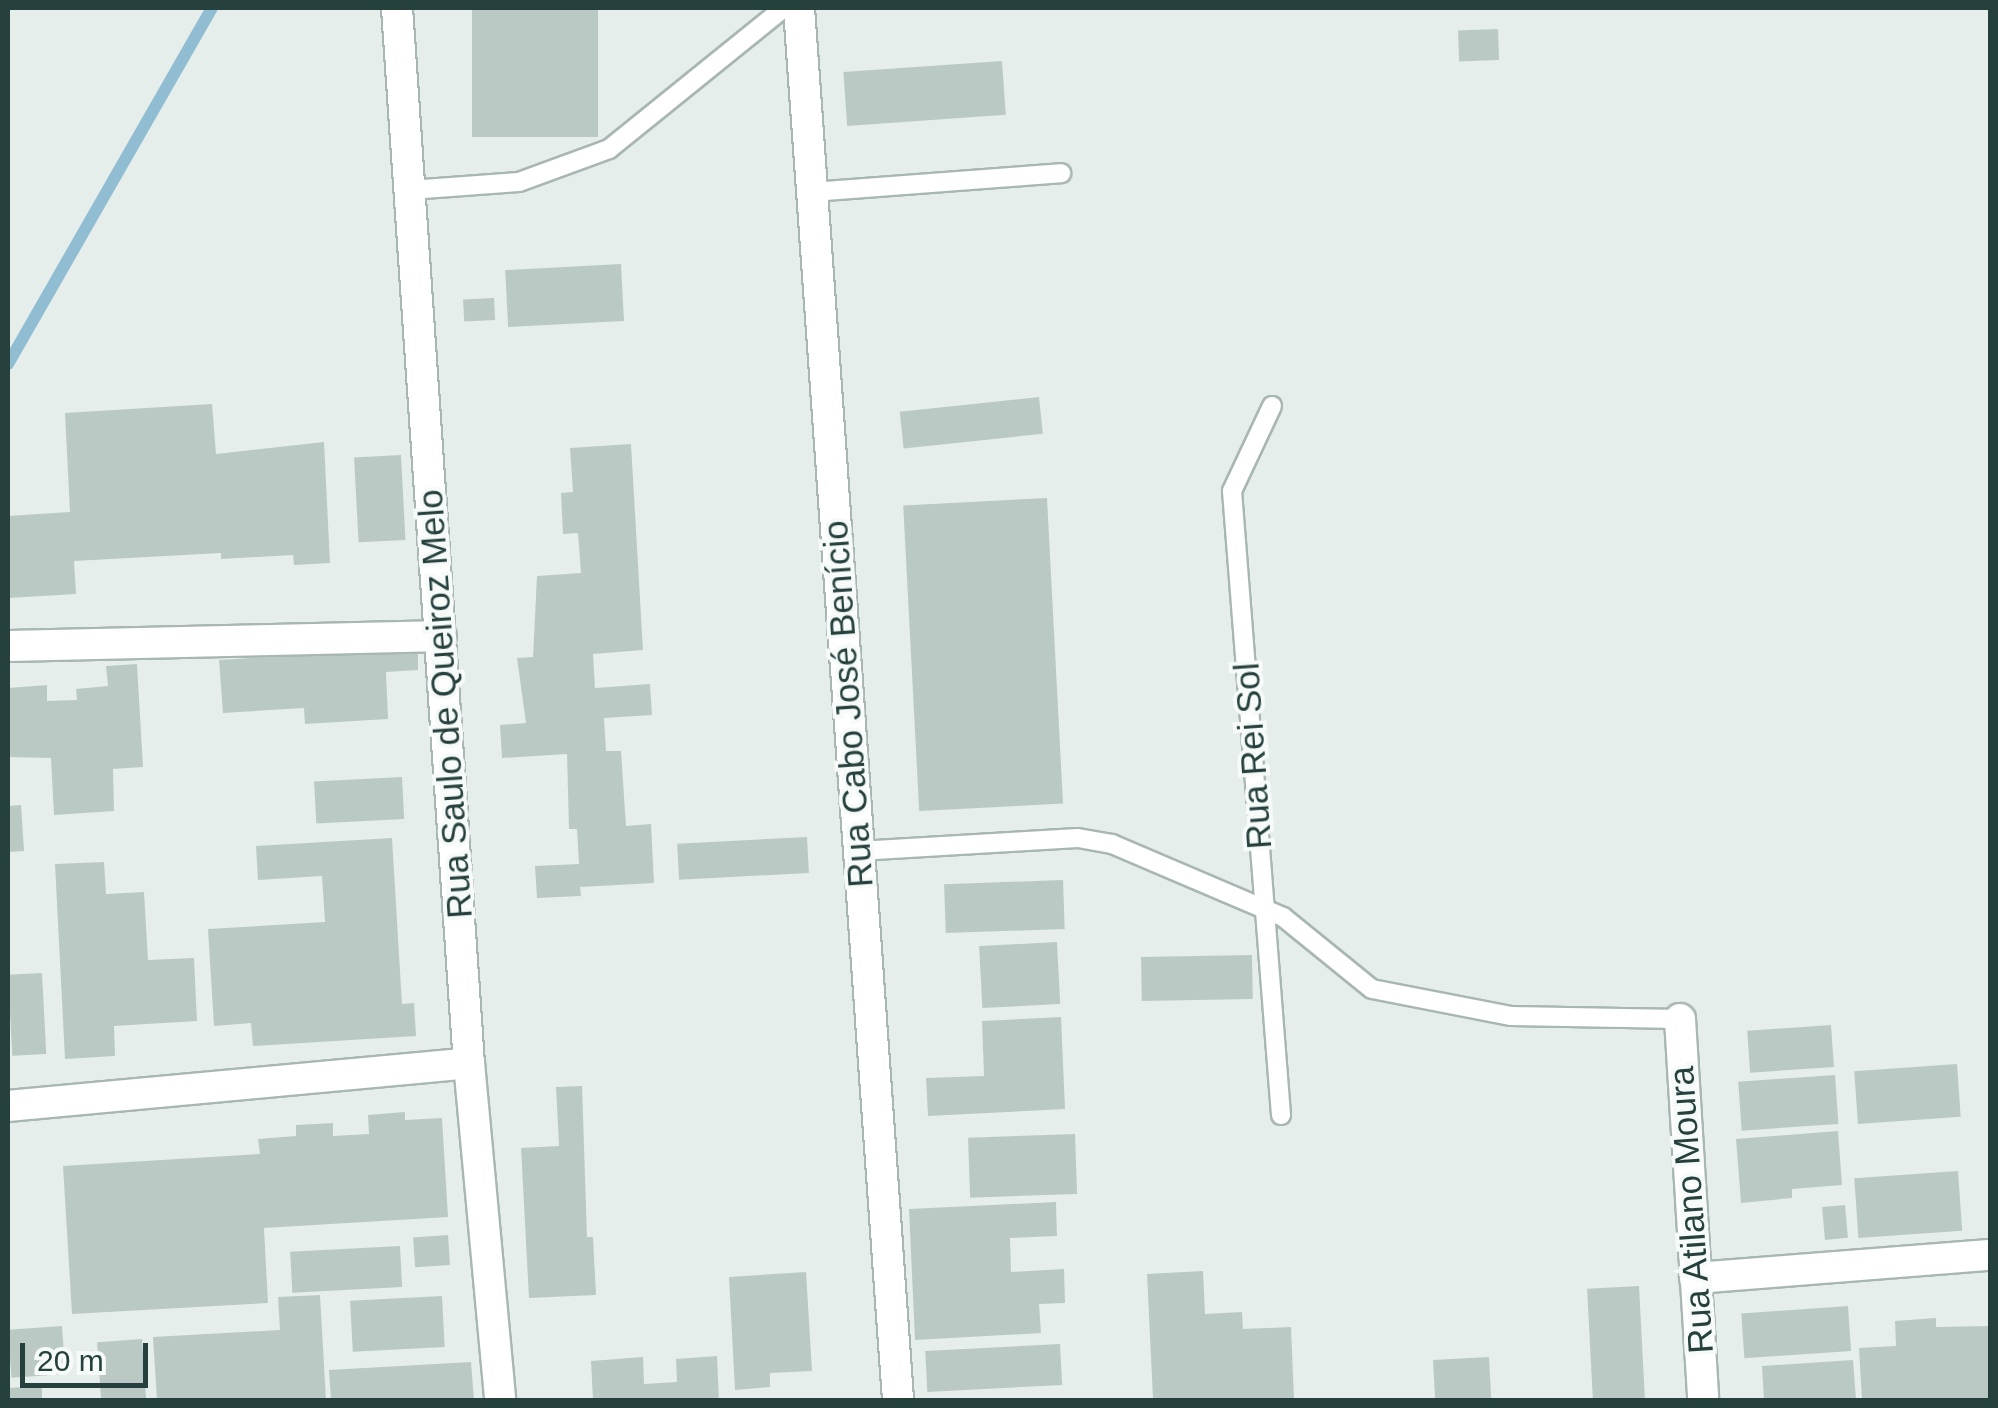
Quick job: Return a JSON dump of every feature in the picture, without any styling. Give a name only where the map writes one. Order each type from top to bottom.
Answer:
[{"type":"street","name":"Rua Saulo de Queiroz Melo","points":[[397,8],[469,1064],[500,1400]]},
{"type":"street","name":"Rua Cabo José Benício","points":[[799,8],[898,1400]]},
{"type":"street","points":[[8,646],[441,636]]},
{"type":"street","name":"Rua Atilano Moura","points":[[1680,1019],[1703,1400]]},
{"type":"street","points":[[8,1106],[469,1064]]},
{"type":"street","points":[[1695,1278],[1990,1255]]},
{"type":"lane","points":[[410,190],[520,182],[609,149],[784,8]]},
{"type":"lane","points":[[812,192],[1062,173]]},
{"type":"lane","name":"Rua Rei Sol","points":[[1272,406],[1232,491],[1282,1115]]},
{"type":"lane","points":[[858,851],[1078,838],[1112,844],[1265,909],[1372,990],[1512,1016],[1680,1019]]},
{"type":"building","points":[[472,8],[598,8],[598,137],[472,137]]},
{"type":"building","points":[[1498,29],[1499,60],[1459,61],[1458,30]]},
{"type":"building","points":[[1002,61],[1006,115],[847,126],[843,72]]},
{"type":"building","points":[[621,264],[624,321],[508,327],[505,270]]},
{"type":"building","points":[[494,298],[495,320],[464,322],[463,300]]},
{"type":"building","points":[[1039,397],[1043,434],[904,448],[900,412]]},
{"type":"building","points":[[212,404],[216,454],[324,442],[330,563],[294,565],[293,555],[221,559],[221,553],[74,561],[76,594],[8,598],[8,516],[70,512],[65,413]]},
{"type":"building","points":[[631,444],[643,650],[593,654],[595,688],[650,684],[652,715],[604,718],[606,751],[621,751],[626,826],[651,824],[654,883],[580,887],[581,896],[537,898],[535,866],[579,864],[577,829],[569,829],[567,754],[502,758],[500,725],[526,723],[517,658],[533,657],[537,576],[581,573],[578,533],[563,534],[561,493],[573,492],[570,448]]},
{"type":"building","points":[[401,455],[405,540],[359,542],[354,457]]},
{"type":"building","points":[[1047,498],[1063,804],[919,811],[903,506]]},
{"type":"building","points":[[418,648],[418,670],[386,672],[388,719],[305,724],[304,708],[223,713],[219,660]]},
{"type":"building","points":[[137,664],[143,767],[113,769],[114,811],[54,815],[51,758],[8,757],[8,688],[47,685],[47,701],[77,700],[76,689],[108,686],[106,666]]},
{"type":"building","points":[[402,777],[404,819],[316,824],[314,782]]},
{"type":"building","points":[[21,805],[24,851],[8,852],[8,806]]},
{"type":"building","points":[[807,837],[809,873],[679,880],[677,844]]},
{"type":"building","points":[[392,838],[402,1004],[414,1003],[416,1036],[253,1046],[251,1023],[214,1026],[208,929],[325,922],[322,876],[258,880],[256,846]]},
{"type":"building","points":[[104,862],[106,894],[144,892],[148,960],[194,958],[197,1021],[114,1026],[115,1056],[65,1059],[55,864]]},
{"type":"building","points":[[1063,880],[1065,929],[946,933],[944,884]]},
{"type":"building","points":[[1057,942],[1060,1004],[982,1008],[979,946]]},
{"type":"building","points":[[1252,955],[1253,999],[1142,1001],[1141,957]]},
{"type":"building","points":[[42,973],[46,1054],[12,1056],[8,975]]},
{"type":"building","points":[[1061,1017],[1065,1109],[928,1116],[926,1078],[984,1076],[982,1021]]},
{"type":"building","points":[[1831,1025],[1834,1067],[1750,1073],[1747,1031]]},
{"type":"building","points":[[1957,1064],[1961,1117],[1858,1124],[1854,1071]]},
{"type":"building","points":[[1835,1075],[1838,1124],[1742,1131],[1738,1082]]},
{"type":"building","points":[[582,1086],[587,1237],[593,1237],[596,1295],[529,1298],[521,1148],[559,1146],[556,1087]]},
{"type":"building","points":[[405,1112],[405,1120],[442,1118],[448,1217],[264,1228],[268,1303],[72,1314],[63,1166],[260,1154],[258,1139],[296,1136],[296,1125],[333,1123],[333,1136],[369,1134],[368,1115]]},
{"type":"building","points":[[1838,1131],[1842,1185],[1792,1189],[1792,1198],[1741,1203],[1736,1139]]},
{"type":"building","points":[[1075,1134],[1077,1194],[970,1198],[968,1138]]},
{"type":"building","points":[[1958,1171],[1962,1231],[1858,1238],[1854,1178]]},
{"type":"building","points":[[1056,1202],[1057,1236],[1010,1238],[1011,1272],[1064,1269],[1065,1303],[1039,1304],[1041,1333],[915,1340],[909,1209]]},
{"type":"building","points":[[1845,1205],[1848,1238],[1825,1240],[1822,1207]]},
{"type":"building","points":[[448,1235],[450,1265],[415,1267],[413,1237]]},
{"type":"building","points":[[400,1246],[402,1287],[292,1293],[290,1252]]},
{"type":"building","points":[[1203,1271],[1205,1314],[1242,1312],[1243,1329],[1291,1327],[1294,1400],[1153,1399],[1147,1274]]},
{"type":"building","points":[[806,1272],[812,1371],[770,1373],[770,1387],[735,1390],[729,1277]]},
{"type":"building","points":[[1639,1286],[1645,1400],[1593,1400],[1587,1289]]},
{"type":"building","points":[[320,1295],[326,1400],[157,1400],[153,1337],[280,1330],[278,1297]]},
{"type":"building","points":[[442,1296],[445,1347],[353,1352],[350,1301]]},
{"type":"building","points":[[1848,1306],[1851,1351],[1744,1358],[1741,1313]]},
{"type":"building","points":[[1936,1318],[1936,1327],[1990,1326],[1990,1400],[1862,1400],[1859,1348],[1896,1346],[1895,1321]]},
{"type":"building","points":[[62,1326],[65,1374],[11,1378],[8,1330]]},
{"type":"building","points":[[142,1339],[146,1400],[101,1400],[97,1342]]},
{"type":"building","points":[[1060,1344],[1062,1385],[927,1392],[925,1351]]},
{"type":"building","points":[[717,1356],[719,1400],[593,1400],[591,1361],[643,1357],[644,1384],[677,1382],[676,1359]]},
{"type":"building","points":[[1489,1357],[1491,1400],[1435,1400],[1433,1360]]},
{"type":"building","points":[[1853,1360],[1856,1400],[1764,1400],[1762,1366]]},
{"type":"building","points":[[471,1362],[474,1400],[331,1400],[329,1370]]},
{"type":"building","points":[[42,1386],[42,1400],[8,1400],[8,1388]]},
{"type":"waterway","points":[[8,364],[212,8]]}]
